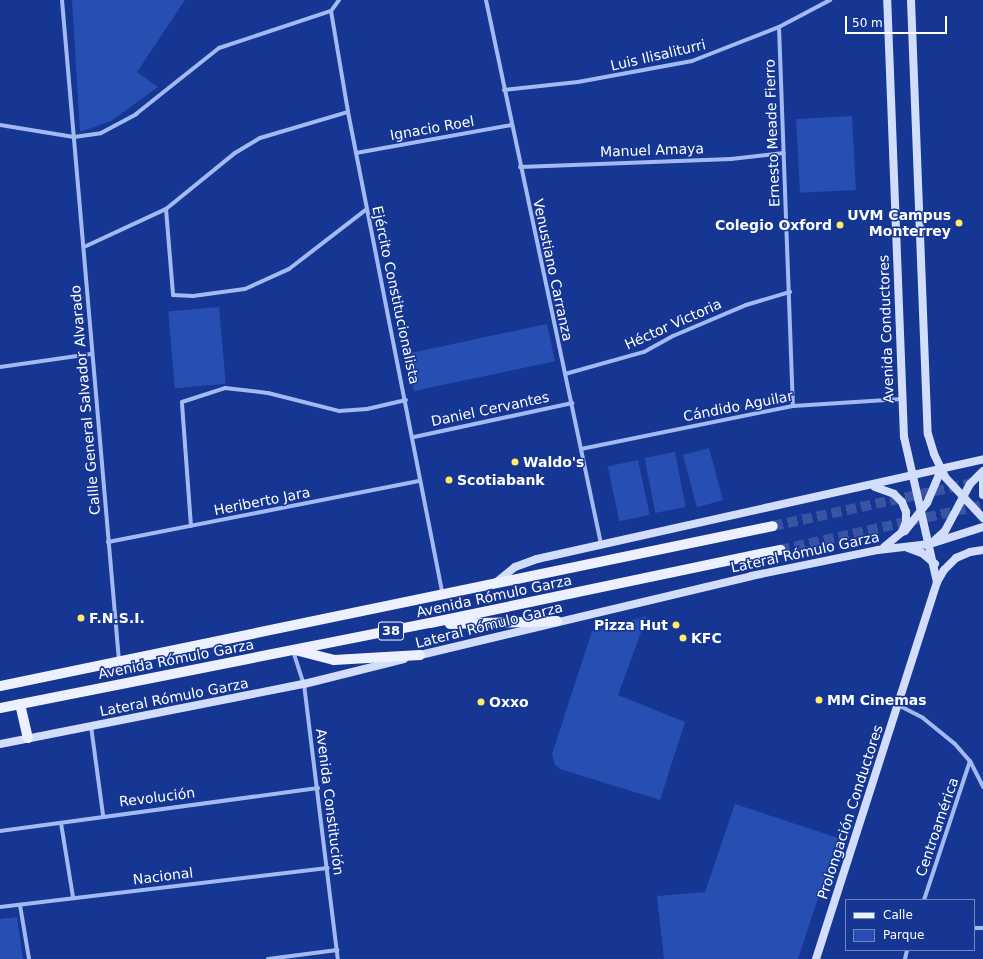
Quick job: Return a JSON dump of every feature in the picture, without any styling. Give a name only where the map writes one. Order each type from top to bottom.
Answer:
[{"type":"main road","name":"Avenida Conductores","points":[[887,0],[904,436],[912,477],[935,564],[937,582]]},
{"type":"main road","points":[[911,0],[927,424],[931,445],[941,470],[963,497],[983,518]]},
{"type":"main road","points":[[494,584],[515,567],[601,544],[912,477],[983,459]]},
{"type":"main road","points":[[878,550],[899,536],[921,512],[941,470]]},
{"type":"main road","points":[[930,544],[945,531],[970,484],[983,471]]},
{"type":"main road","points":[[983,478],[983,495]]},
{"type":"main road","points":[[866,486],[889,490],[902,502],[906,522],[899,536]]},
{"type":"main road","name":"Avenida Rómulo Garza","points":[[0,686],[444,596],[494,584],[774,526]]},
{"type":"main road","name":"Lateral Rómulo Garza","points":[[0,744],[304,684],[557,621],[751,576],[878,550],[930,544],[983,527]]},
{"type":"main road","points":[[899,547],[917,550],[935,564]]},
{"type":"main road","name":"Avenida Rómulo Garza","points":[[0,708],[430,623],[780,550]]},
{"type":"main road","points":[[937,582],[944,570],[956,558],[970,552],[983,550]]},
{"type":"main road","name":"Prolongación Conductores","points":[[816,959],[937,582]]},
{"type":"main road","points":[[430,623],[521,624],[557,621]]},
{"type":"main road","points":[[293,650],[334,660],[420,655]]},
{"type":"main road","points":[[20,704],[28,738]]},
{"type":"street","name":"Callle General Salvador Alvarado","points":[[62,0],[84,247],[91,354],[119,662]]},
{"type":"street","points":[[0,125],[74,137],[101,133],[136,114],[219,48],[331,11],[339,0]]},
{"type":"street","name":"Venustiano Carranza","points":[[486,0],[511,125],[572,403],[601,544]]},
{"type":"street","name":"Luis Ilisaliturri","points":[[504,90],[600,79],[692,61],[779,27],[830,0]]},
{"type":"street","name":"Ejército Constitucionalista","points":[[331,11],[348,112],[414,437],[420,481],[444,596]]},
{"type":"street","name":"Ernesto Meade Fierro","points":[[779,27],[790,292],[793,406]]},
{"type":"street","points":[[84,247],[166,208],[235,153],[260,138],[348,112]]},
{"type":"street","name":"Ignacio Roel","points":[[356,153],[511,125]]},
{"type":"street","name":"Manuel Amaya","points":[[520,167],[731,158],[784,153]]},
{"type":"street","points":[[166,208],[173,295],[193,296],[245,289],[289,269],[367,209]]},
{"type":"street","name":"Héctor Victoria","points":[[565,374],[644,352],[673,336],[746,305],[790,292]]},
{"type":"street","points":[[0,367],[91,354]]},
{"type":"street","points":[[191,526],[182,402],[225,388],[262,392],[339,411],[367,409],[406,400]]},
{"type":"street","name":"Cándido Aguilar","points":[[581,449],[793,406],[902,399]]},
{"type":"street","name":"Daniel Cervantes","points":[[414,437],[572,403]]},
{"type":"street","name":"Heriberto Jara","points":[[108,542],[420,481]]},
{"type":"street","name":"Avenida Constitución","points":[[293,650],[304,684],[328,868],[338,959]]},
{"type":"street","points":[[898,705],[940,730],[970,761],[983,787]]},
{"type":"street","points":[[91,726],[103,815]]},
{"type":"street","name":"Centroamérica","points":[[924,899],[970,761]]},
{"type":"street","name":"Revolución","points":[[0,831],[61,823],[103,815],[318,788]]},
{"type":"street","points":[[61,823],[73,897]]},
{"type":"street","name":"Nacional","points":[[0,907],[73,897],[328,868]]},
{"type":"street","points":[[20,905],[29,959]]},
{"type":"street","points":[[268,959],[337,950]]},
{"type":"green space","points":[[72,0],[185,0],[137,72],[158,87],[111,121],[80,132]]},
{"type":"green space","points":[[852,116],[856,190],[800,193],[796,119]]},
{"type":"green space","points":[[219,307],[226,384],[175,388],[168,311]]},
{"type":"green space","points":[[547,324],[555,361],[414,391],[406,354]]},
{"type":"green space","points":[[709,448],[723,500],[697,507],[683,455]]},
{"type":"green space","points":[[675,452],[686,507],[655,513],[645,458]]},
{"type":"green space","points":[[638,460],[650,515],[619,521],[608,466]]},
{"type":"green space","points":[[647,616],[618,695],[685,722],[660,800],[560,769],[555,765],[552,754],[592,631]]},
{"type":"green space","points":[[735,804],[838,838],[798,959],[664,959],[657,896],[705,892]]},
{"type":"green space","points":[[17,917],[23,959],[0,959],[0,919]]},
{"type":"tunnel","points":[[773,526],[977,482]]},
{"type":"tunnel","points":[[780,550],[983,505]]},
{"type":"place","name":"UVM Campus Monterrey","points":[[959,223]]},
{"type":"place","name":"Colegio Oxford","points":[[840,225]]},
{"type":"place","name":"Waldo's","points":[[515,462]]},
{"type":"place","name":"Scotiabank","points":[[449,480]]},
{"type":"place","name":"F.N.S.I.","points":[[81,618]]},
{"type":"place","name":"Pizza Hut","points":[[676,625]]},
{"type":"place","name":"KFC","points":[[683,638]]},
{"type":"place","name":"MM Cinemas","points":[[819,700]]},
{"type":"place","name":"Oxxo","points":[[481,702]]}]
